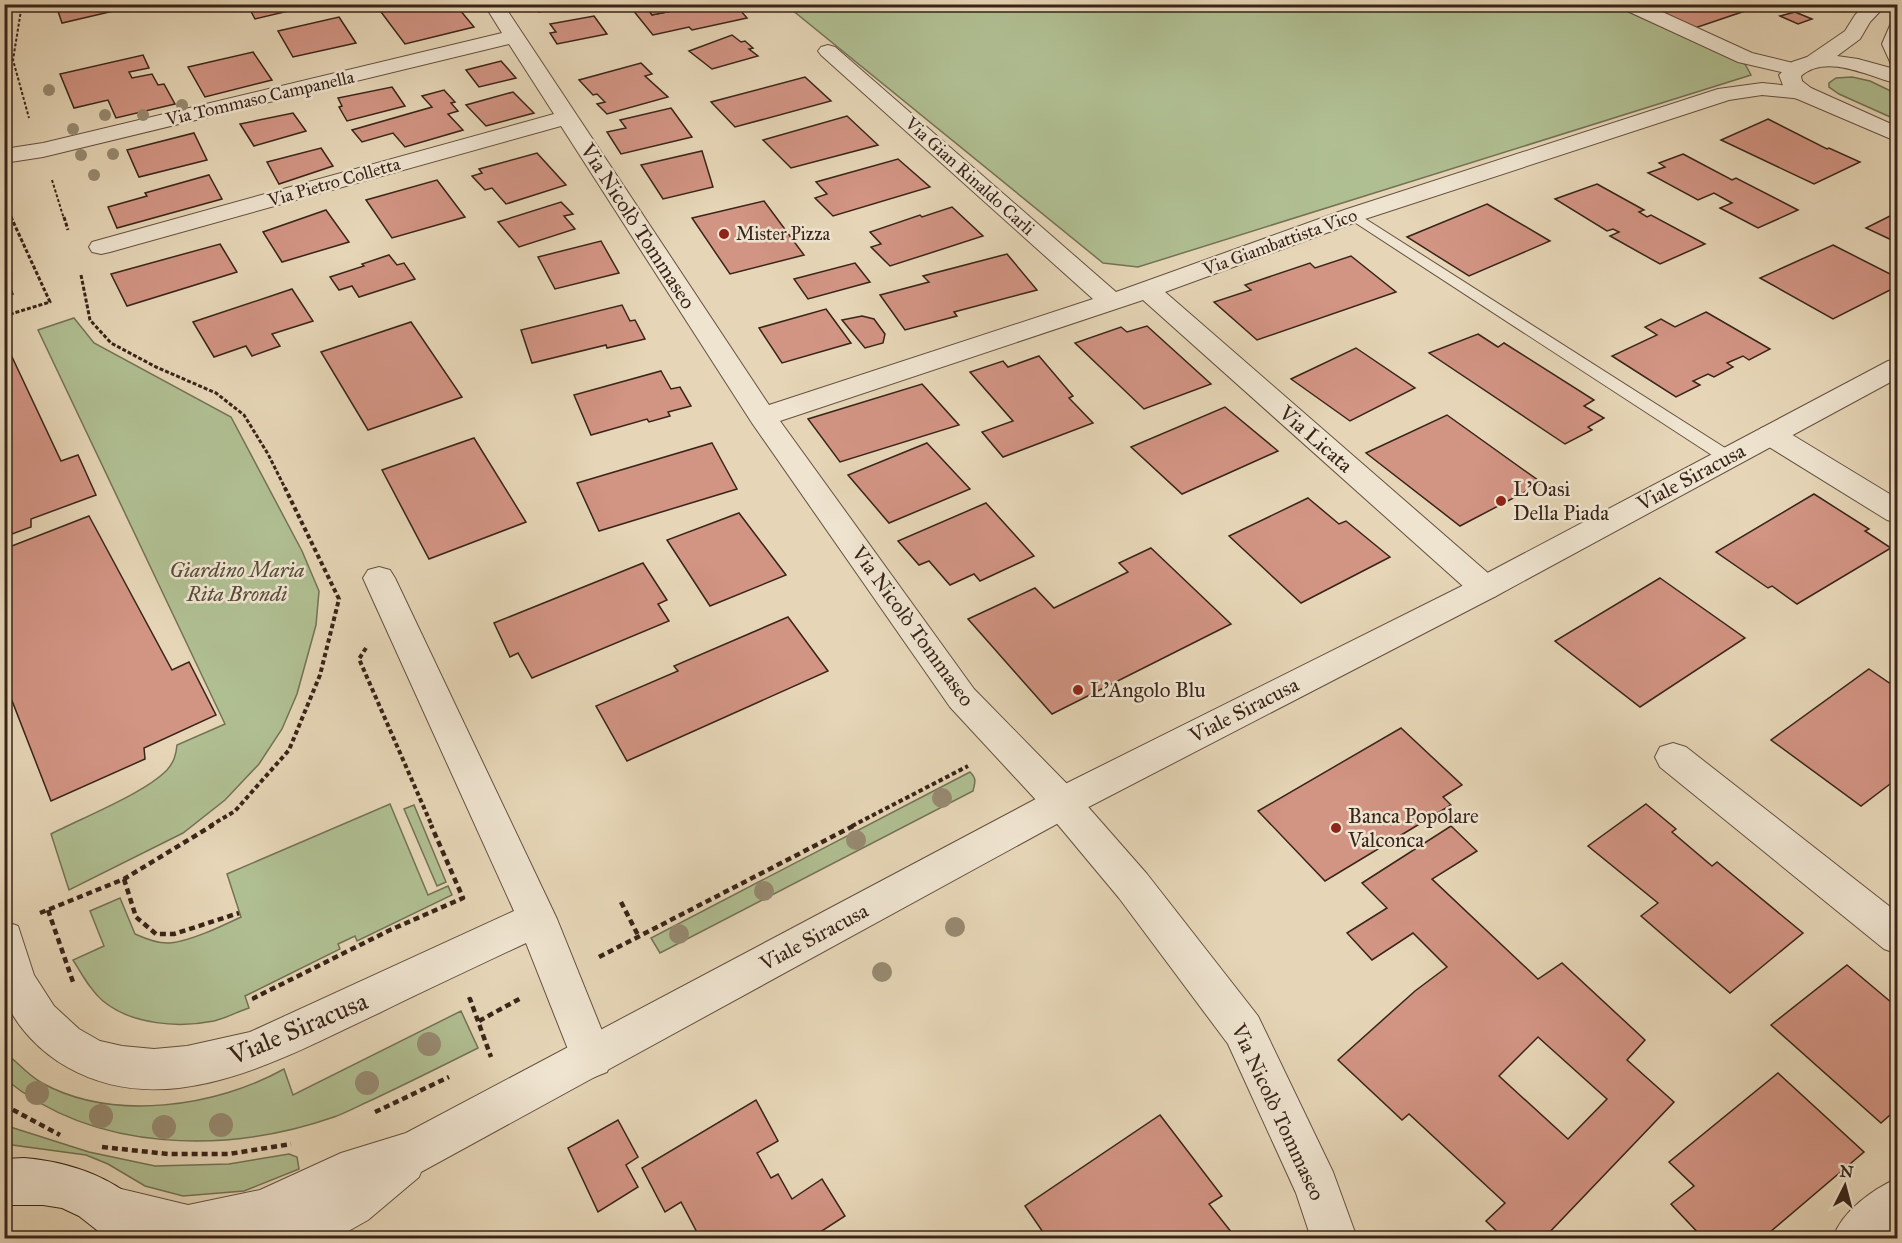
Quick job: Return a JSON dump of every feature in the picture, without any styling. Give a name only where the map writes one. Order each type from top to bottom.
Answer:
[{"type":"street","name":"Via Nicolò Tommaseo","points":[[493,4],[762,417],[962,698],[1062,803],[1133,886],[1243,1030],[1317,1188],[1334,1239]]},
{"type":"street","points":[[1628,4],[1745,58],[1804,66],[1857,65],[1898,78]]},
{"type":"street","points":[[1803,93],[1792,83],[1790,75],[1853,35],[1862,19],[1878,4]]},
{"type":"street","points":[[1898,27],[1892,44],[1898,60]]},
{"type":"street","name":"Via Tommaso Campanella","points":[[4,156],[54,147],[515,36]]},
{"type":"street","name":"Via Gian Rinaldo Carli","points":[[828,51],[1112,302]]},
{"type":"street","name":"Via Giambattista Vico","points":[[762,417],[1112,302],[1353,215],[1726,94],[1762,89],[1803,93],[1898,135]]},
{"type":"street","name":"Via Pietro Colletta","points":[[101,247],[567,117]]},
{"type":"street","name":"Via Licata","points":[[1147,290],[1485,588]]},
{"type":"street","name":"Viale Siracusa","points":[[4,1182],[48,1182],[84,1192],[125,1224],[188,1228],[263,1212],[341,1175],[414,1153],[1062,803],[1485,588],[1898,367]]},
{"type":"street","points":[[1771,435],[1898,513]]},
{"type":"street","points":[[379,578],[537,919],[592,1058]]},
{"type":"street","points":[[1673,757],[1898,938]]},
{"type":"street","name":"Viale Siracusa","points":[[4,938],[18,986],[48,1032],[71,1048],[101,1062],[151,1069],[178,1068],[224,1060],[256,1050],[537,919]]},
{"type":"street","name":"Viale Siracusa","points":[[292,1239],[352,1204],[414,1153]]},
{"type":"street","points":[[1856,1239],[1898,1201]]},
{"type":"lane","points":[[1353,215],[1727,457]]},
{"type":"path","points":[[22,4],[13,60],[31,127]]},
{"type":"path","points":[[4,202],[50,302],[4,316]]},
{"type":"path","points":[[77,991],[48,910],[124,879],[235,811],[289,750],[320,675],[339,599],[268,454],[244,415],[216,393],[156,367],[111,343]]},
{"type":"path","points":[[257,1005],[254,998],[388,931],[463,898],[359,659],[393,610]]},
{"type":"path","points":[[592,961],[975,763]]},
{"type":"path","points":[[124,879],[136,917],[156,934],[183,931],[239,913]]},
{"type":"path","points":[[621,902],[639,937]]},
{"type":"path","points":[[479,1021],[529,993]]},
{"type":"path","points":[[461,1004],[470,999],[479,1021],[492,1057],[482,1062]]},
{"type":"path","points":[[367,1116],[461,1071]]},
{"type":"path","points":[[4,1105],[64,1137]]},
{"type":"path","points":[[95,1145],[168,1154],[229,1155],[268,1150],[325,1136],[341,1175]]},
{"type":"green space","points":[[786,5],[1613,5],[1745,64],[1751,75],[1138,267],[1103,263]]},
{"type":"green space","points":[[1852,77],[1870,81],[1897,94],[1897,120],[1839,94],[1829,87],[1829,83],[1836,78]]},
{"type":"green space","name":"Giardino Maria Rita Brondi","points":[[74,318],[94,343],[231,417],[302,551],[319,591],[316,625],[297,694],[282,729],[259,764],[225,800],[183,833],[69,890],[51,834],[112,805],[157,779],[169,767],[177,745],[225,724],[38,330]]},
{"type":"green space","points":[[970,772],[975,781],[973,791],[660,953],[651,938]]},
{"type":"green space","points":[[390,804],[428,895],[448,886],[452,895],[357,941],[355,936],[338,944],[340,949],[245,996],[249,1008],[218,1020],[200,1023],[171,1024],[142,1020],[115,1009],[98,997],[73,960],[104,946],[90,911],[120,898],[135,934],[152,941],[166,943],[197,936],[241,917],[227,874]]},
{"type":"green space","points":[[414,805],[446,882],[437,886],[404,809]]},
{"type":"green space","points":[[461,1011],[478,1048],[339,1115],[293,1129],[250,1137],[207,1141],[164,1140],[121,1133],[80,1121],[41,1103],[5,1079],[5,1047],[7,1054],[42,1083],[70,1095],[100,1103],[132,1106],[164,1105],[196,1100],[227,1093],[284,1069],[293,1095]]},
{"type":"green space","points":[[4,1125],[89,1152],[155,1166],[229,1164],[289,1154],[297,1157],[299,1169],[244,1191],[183,1196],[145,1186],[108,1164],[86,1155],[5,1144]]},
{"type":"building","points":[[63,4],[116,4],[118,10],[62,23],[57,8],[64,7]]},
{"type":"building","points":[[247,4],[318,4],[255,19]]},
{"type":"building","points":[[395,4],[455,4],[474,27],[405,44],[378,8]]},
{"type":"building","points":[[533,4],[573,4],[539,12]]},
{"type":"building","points":[[628,4],[644,4],[652,15],[687,8],[684,4],[735,4],[747,18],[692,30],[689,27],[653,35]]},
{"type":"building","points":[[644,4],[684,4],[687,8],[652,15]]},
{"type":"building","points":[[1679,4],[1726,4],[1742,12],[1692,29],[1656,12]]},
{"type":"building","points":[[1795,12],[1812,19],[1798,24],[1780,16]]},
{"type":"building","points":[[594,16],[607,34],[557,44],[550,33],[556,32],[550,24]]},
{"type":"building","points":[[339,17],[356,43],[293,57],[278,31]]},
{"type":"building","points":[[732,35],[741,42],[745,41],[753,48],[749,49],[758,56],[712,69],[689,51]]},
{"type":"building","points":[[253,52],[272,80],[205,97],[188,67]]},
{"type":"building","points":[[143,55],[149,68],[129,72],[132,78],[152,74],[158,85],[164,84],[175,104],[116,118],[108,100],[74,108],[60,74]]},
{"type":"building","points":[[501,61],[516,78],[479,87],[466,70]]},
{"type":"building","points":[[641,63],[652,74],[645,76],[668,97],[607,114],[597,104],[605,102],[597,94],[593,95],[579,80]]},
{"type":"building","points":[[805,77],[831,101],[735,127],[711,102]]},
{"type":"building","points":[[392,87],[405,106],[347,121],[339,107],[342,106],[338,98]]},
{"type":"building","points":[[444,90],[455,102],[451,103],[458,111],[448,114],[463,130],[405,147],[393,133],[362,142],[352,130],[432,107],[422,96]]},
{"type":"building","points":[[513,92],[534,113],[486,126],[466,105]]},
{"type":"building","points":[[671,108],[692,137],[621,154],[607,132],[626,128],[620,120]]},
{"type":"building","points":[[293,113],[306,131],[254,146],[240,124]]},
{"type":"building","points":[[847,116],[878,145],[791,168],[763,140]]},
{"type":"building","points":[[1768,119],[1827,149],[1860,162],[1814,184],[1721,140]]},
{"type":"building","points":[[194,133],[207,160],[139,177],[127,150]]},
{"type":"building","points":[[321,148],[333,166],[279,184],[267,162]]},
{"type":"building","points":[[702,151],[713,187],[663,199],[641,165]]},
{"type":"building","points":[[537,153],[566,185],[506,204],[492,188],[485,190],[472,176],[482,173],[479,169]]},
{"type":"building","points":[[1683,154],[1732,180],[1736,178],[1798,210],[1758,228],[1720,208],[1732,203],[1714,193],[1698,200],[1648,173],[1665,167],[1659,163]]},
{"type":"building","points":[[898,159],[930,187],[833,216],[815,198],[827,194],[816,182]]},
{"type":"building","points":[[209,175],[222,199],[117,228],[108,207],[147,196],[145,193]]},
{"type":"building","points":[[437,180],[465,217],[392,238],[366,200]]},
{"type":"building","points":[[1597,184],[1644,210],[1639,212],[1647,217],[1651,215],[1705,244],[1660,264],[1610,236],[1619,232],[1613,229],[1607,231],[1555,199]]},
{"type":"building","points":[[764,201],[804,255],[730,274],[692,218]]},
{"type":"building","points":[[561,202],[573,214],[564,216],[575,229],[519,247],[498,222]]},
{"type":"building","points":[[1487,204],[1550,241],[1469,276],[1407,237]]},
{"type":"building","points":[[952,207],[983,236],[890,266],[871,247],[881,244],[870,232]]},
{"type":"building","points":[[326,210],[349,242],[282,262],[263,232]]},
{"type":"building","points":[[1898,212],[1898,243],[1866,228]]},
{"type":"building","points":[[601,241],[619,273],[555,289],[538,257]]},
{"type":"building","points":[[220,244],[237,272],[127,306],[111,274]]},
{"type":"building","points":[[1833,245],[1898,278],[1898,286],[1833,319],[1760,278]]},
{"type":"building","points":[[1007,254],[1037,290],[954,312],[957,316],[905,330],[880,295],[929,282],[923,276]]},
{"type":"building","points":[[389,255],[397,265],[404,263],[415,279],[359,297],[352,286],[339,290],[330,277],[364,266],[362,264]]},
{"type":"building","points":[[1351,256],[1396,292],[1257,340],[1214,302],[1251,290],[1245,285],[1310,263],[1315,268]]},
{"type":"building","points":[[855,263],[870,282],[808,299],[794,279]]},
{"type":"building","points":[[4,273],[13,294],[4,297]]},
{"type":"building","points":[[292,289],[313,321],[272,334],[280,346],[252,356],[246,346],[214,357],[193,322]]},
{"type":"building","points":[[622,305],[630,321],[635,320],[645,339],[607,348],[606,345],[532,363],[521,330]]},
{"type":"building","points":[[826,309],[851,343],[782,363],[759,328]]},
{"type":"building","points":[[1706,312],[1770,349],[1749,360],[1743,356],[1727,363],[1733,367],[1714,377],[1708,374],[1693,381],[1700,385],[1676,397],[1612,356],[1657,335],[1645,327],[1661,319],[1675,327]]},
{"type":"building","points":[[862,316],[874,319],[885,334],[883,343],[865,348],[842,320]]},
{"type":"building","points":[[411,322],[462,397],[368,430],[321,352]]},
{"type":"building","points":[[1147,326],[1211,384],[1144,409],[1075,343],[1121,327],[1127,332]]},
{"type":"building","points":[[1478,334],[1498,347],[1504,343],[1594,400],[1584,406],[1604,418],[1588,427],[1592,430],[1565,444],[1429,353]]},
{"type":"building","points":[[5,342],[61,461],[78,455],[96,495],[31,519],[31,527],[4,537]]},
{"type":"building","points":[[1356,348],[1415,388],[1350,421],[1291,379]]},
{"type":"building","points":[[1039,356],[1073,396],[1069,398],[1093,423],[1003,457],[982,432],[1013,421],[970,372],[1003,361],[1008,367]]},
{"type":"building","points":[[661,371],[671,389],[680,387],[691,406],[668,412],[670,416],[649,422],[647,419],[591,435],[574,395]]},
{"type":"building","points":[[922,384],[959,425],[840,462],[808,419]]},
{"type":"building","points":[[1225,407],[1278,451],[1182,494],[1131,447]]},
{"type":"building","points":[[1447,415],[1542,483],[1460,526],[1366,453]]},
{"type":"building","points":[[474,438],[526,522],[429,559],[382,470]]},
{"type":"building","points":[[712,443],[737,489],[599,531],[577,483]]},
{"type":"building","points":[[927,443],[970,489],[889,523],[848,475]]},
{"type":"building","points":[[1814,494],[1869,529],[1865,531],[1891,548],[1797,604],[1772,586],[1768,588],[1716,552]]},
{"type":"building","points":[[1308,498],[1339,524],[1346,521],[1390,557],[1301,603],[1229,536]]},
{"type":"building","points":[[986,503],[1034,556],[980,581],[974,574],[950,585],[929,561],[919,565],[898,541]]},
{"type":"building","points":[[739,513],[786,575],[710,606],[667,540]]},
{"type":"building","points":[[89,516],[172,670],[189,662],[216,715],[144,748],[145,759],[51,801],[4,680],[4,549]]},
{"type":"building","points":[[1151,548],[1231,624],[1052,714],[968,619],[1035,588],[1054,608],[1128,572],[1119,563]]},
{"type":"building","points":[[643,563],[667,600],[658,604],[669,621],[532,678],[518,653],[510,657],[494,623]]},
{"type":"building","points":[[1660,578],[1745,638],[1640,707],[1555,641]]},
{"type":"building","points":[[788,617],[828,671],[627,761],[596,706],[678,671],[674,666]]},
{"type":"building","points":[[1869,669],[1898,689],[1898,778],[1861,806],[1771,740]]},
{"type":"building","points":[[1401,728],[1462,785],[1443,797],[1451,805],[1325,881],[1258,811]]},
{"type":"building","points":[[1646,804],[1676,829],[1672,832],[1712,866],[1717,862],[1803,933],[1730,993],[1641,916],[1658,903],[1588,846]]},
{"type":"building","points":[[1451,826],[1477,851],[1432,879],[1538,979],[1562,963],[1645,1040],[1627,1060],[1674,1102],[1544,1238],[1504,1238],[1486,1221],[1505,1203],[1409,1114],[1402,1120],[1338,1060],[1415,991],[1447,967],[1413,933],[1372,960],[1347,933],[1387,908],[1362,883]],"holes":[[[1538,1037],[1607,1099],[1568,1139],[1499,1076]]]},
{"type":"building","points":[[1847,965],[1898,1008],[1898,1108],[1881,1123],[1771,1025]]},
{"type":"building","points":[[1778,1073],[1864,1152],[1763,1238],[1703,1238],[1671,1204],[1694,1186],[1669,1162]]},
{"type":"building","points":[[756,1100],[778,1141],[757,1153],[771,1178],[778,1174],[792,1199],[822,1179],[845,1216],[811,1238],[700,1238],[681,1202],[665,1212],[642,1168]]},
{"type":"building","points":[[1160,1115],[1222,1196],[1209,1204],[1236,1238],[1047,1238],[1025,1206]]},
{"type":"building","points":[[618,1120],[638,1157],[626,1165],[638,1187],[598,1212],[568,1148]]},
{"type":"place","name":"Mister Pizza","points":[[724,234]]},
{"type":"place","name":"L'Oasi Della Piada","points":[[1501,501]]},
{"type":"place","name":"L'Angolo Blu","points":[[1078,690]]},
{"type":"place","name":"Banca Popolare Valconca","points":[[1336,828]]}]
